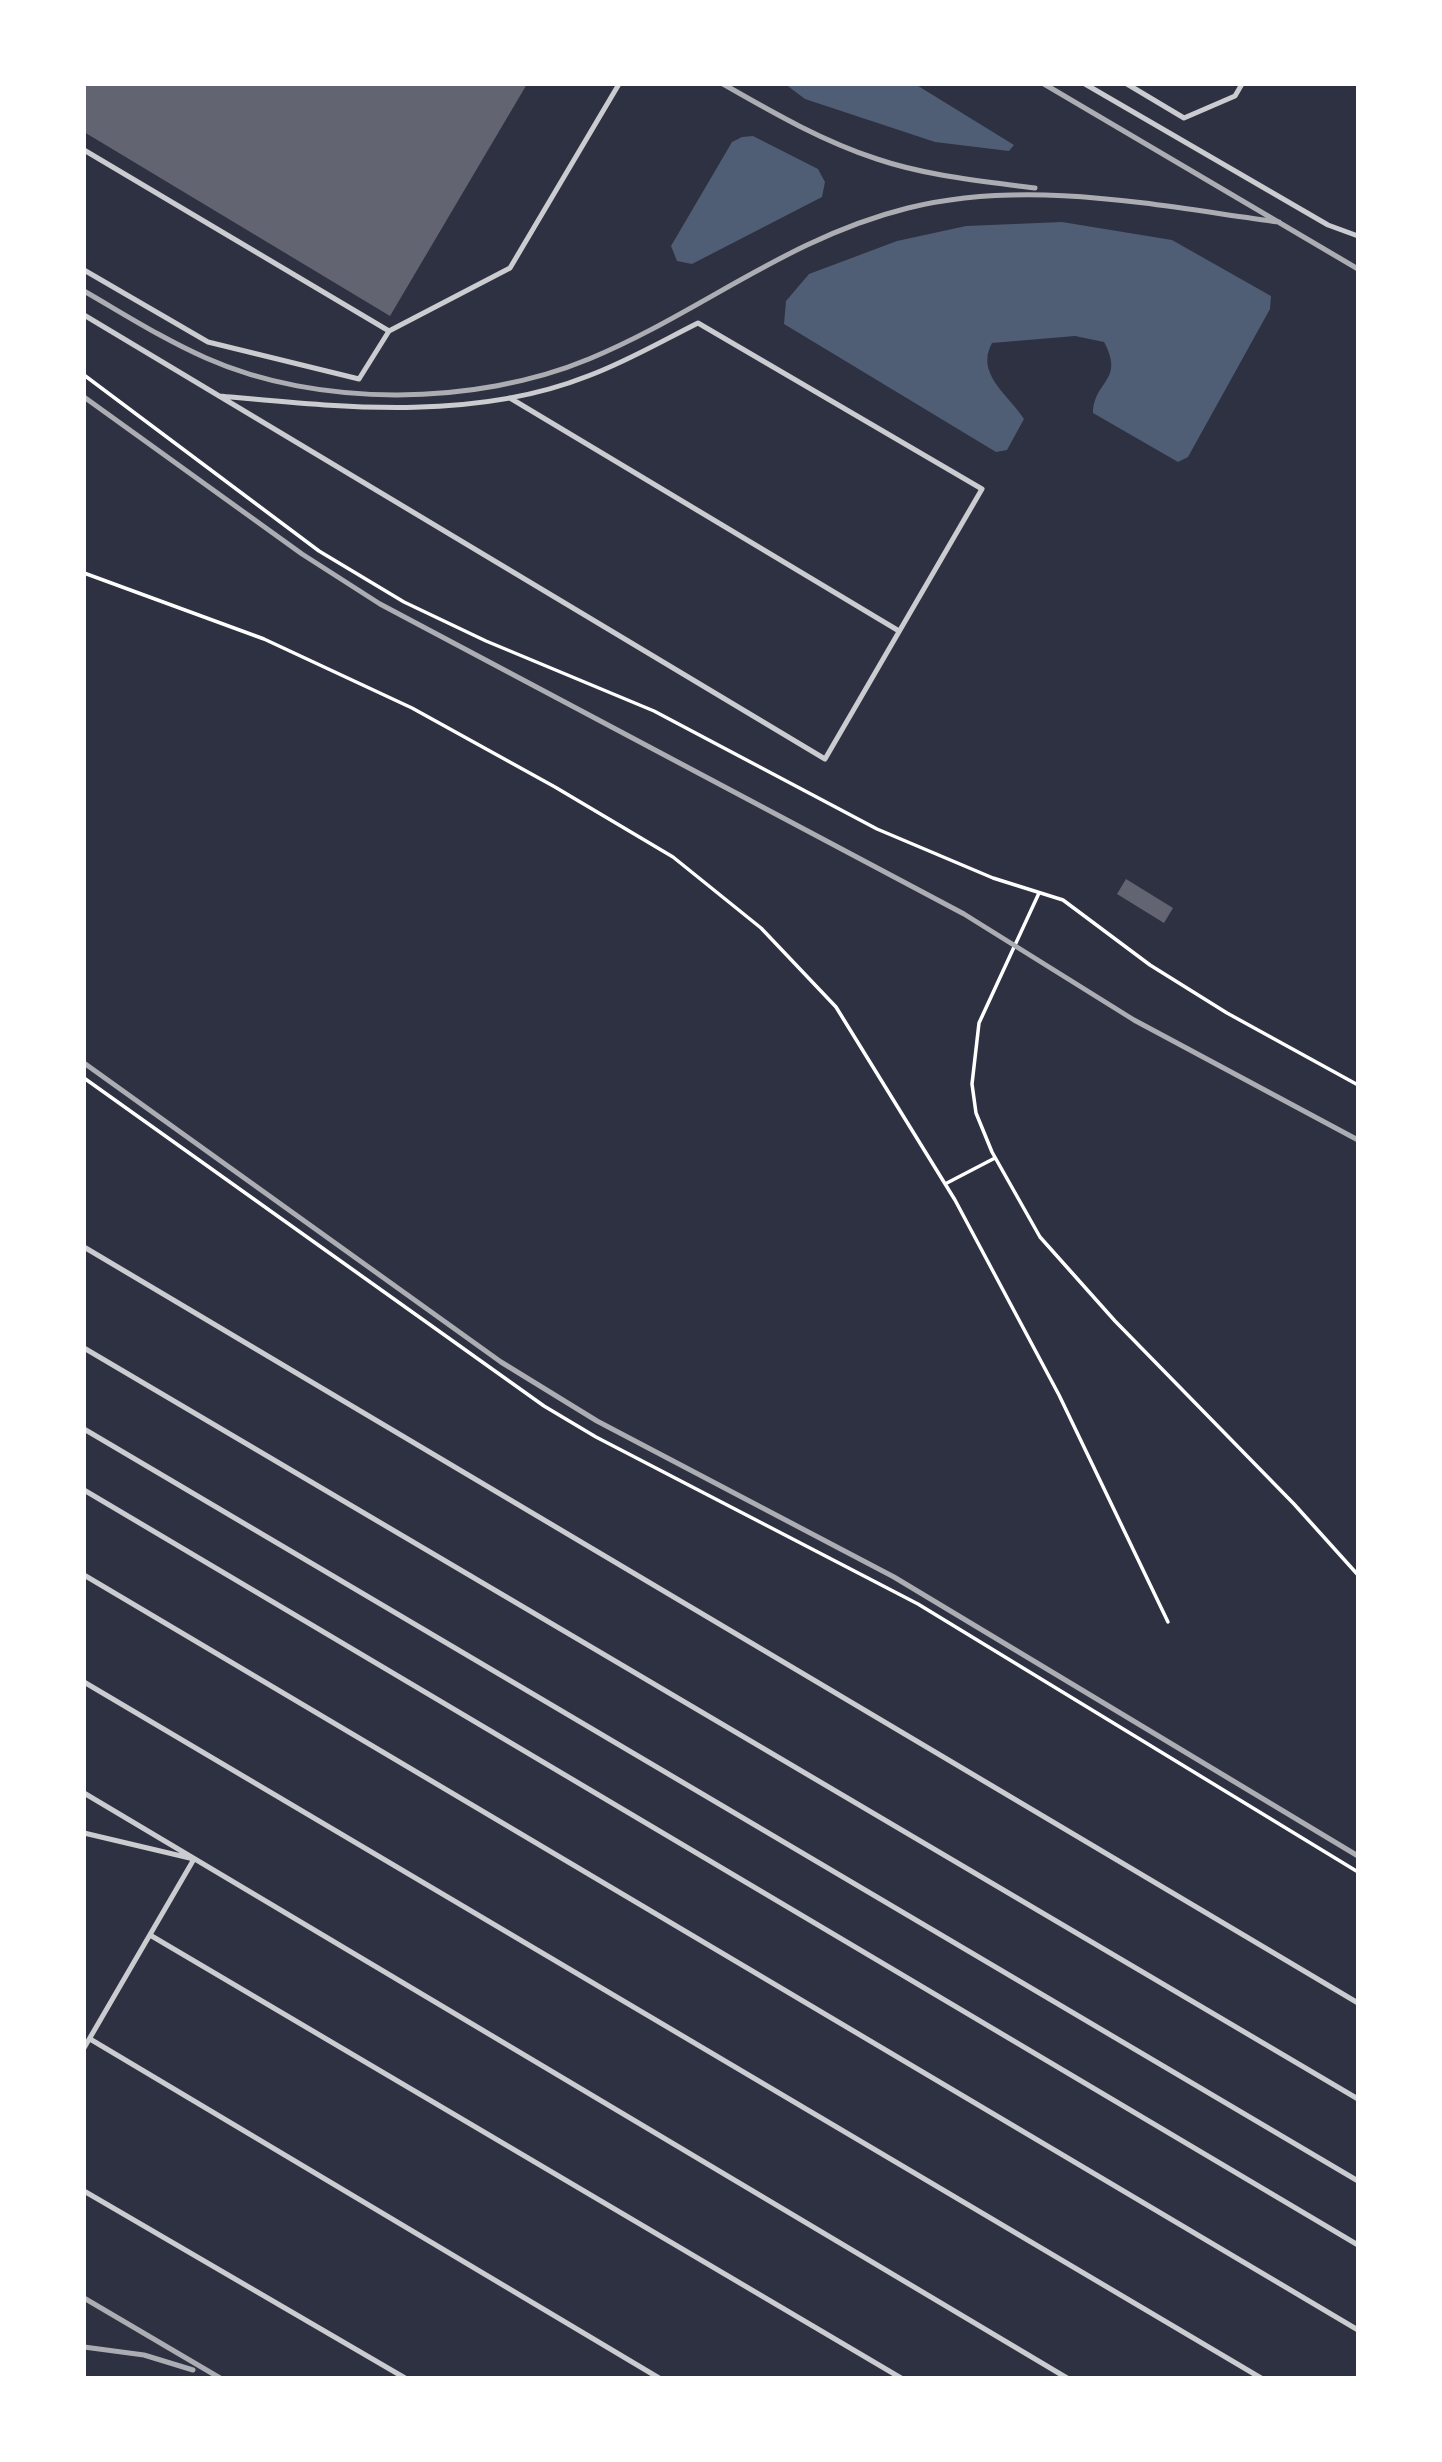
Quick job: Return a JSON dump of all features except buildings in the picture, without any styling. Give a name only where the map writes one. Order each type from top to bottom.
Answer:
[{"type":"lane","points":[[84,270],[208,342],[359,379],[389,331],[510,268],[619,84]]},
{"type":"lane","points":[[1085,84],[1328,225],[1358,236]]},
{"type":"lane","points":[[1127,84],[1184,118],[1235,96],[1242,84]]},
{"type":"lane","points":[[84,150],[389,331]]},
{"type":"lane","points":[[84,315],[219,396],[824,759],[982,489],[698,323],[587,377],[490,403],[361,408],[219,396]]},
{"type":"lane","points":[[510,398],[900,631]]},
{"type":"lane","points":[[84,1247],[1358,2003]]},
{"type":"lane","points":[[84,1348],[1358,2099]]},
{"type":"lane","points":[[84,1429],[1358,2182]]},
{"type":"lane","points":[[84,1490],[1358,2245]]},
{"type":"lane","points":[[84,1575],[1358,2330]]},
{"type":"lane","points":[[84,1682],[1261,2378]]},
{"type":"lane","points":[[84,1793],[1067,2378]]},
{"type":"lane","points":[[84,1833],[194,1859]]},
{"type":"lane","points":[[84,2048],[194,1859]]},
{"type":"lane","points":[[150,1935],[901,2378]]},
{"type":"lane","points":[[90,2039],[659,2378]]},
{"type":"lane","points":[[84,2192],[405,2378]]},
{"type":"path","points":[[84,375],[319,551],[404,601],[486,641],[654,711],[877,830],[993,878],[1063,900],[1150,965],[1227,1013],[1358,1085]]},
{"type":"path","points":[[84,573],[264,639],[412,708],[555,787],[673,857],[761,928],[836,1007],[945,1184],[1059,1395],[1168,1622]]},
{"type":"path","points":[[1040,893],[982,1013],[976,1042],[972,1084],[976,1113],[995,1158],[1040,1237],[1115,1321],[1284,1494],[1358,1575]]},
{"type":"path","points":[[84,1078],[544,1406],[596,1437],[918,1604],[1358,1872]]},
{"type":"path","points":[[945,1184],[995,1158]]},
{"type":"water","points":[[785,84],[915,84],[1014,145],[1009,151],[935,142],[805,99]]},
{"type":"water","points":[[753,136],[818,169],[825,182],[822,197],[692,264],[677,261],[671,246],[732,142]]},
{"type":"water","points":[[1062,222],[1172,240],[1271,296],[1270,309],[1188,457],[1178,462],[1093,413],[1098,393],[1110,373],[1110,355],[1104,342],[1075,336],[992,343],[988,354],[990,374],[1024,419],[1007,450],[996,452],[784,324],[786,301],[809,274],[897,241],[966,226]]},
{"type":"railway","points":[[723,84],[817,135],[877,159],[935,174],[1035,188]]},
{"type":"railway","points":[[1044,84],[1358,269]]},
{"type":"railway","points":[[84,291],[190,351],[250,374],[297,386],[347,393],[448,393],[545,375],[589,359],[630,341],[823,238],[864,221],[908,208],[954,199],[1047,195],[1140,203],[1279,222]]},
{"type":"railway","points":[[84,397],[302,554],[380,604],[964,914],[1134,1020],[1358,1140]]},
{"type":"railway","points":[[84,1063],[501,1362],[597,1421],[894,1577],[1358,1856]]},
{"type":"railway","points":[[84,2298],[220,2378]]},
{"type":"railway","points":[[84,2347],[144,2355],[193,2370]]}]
